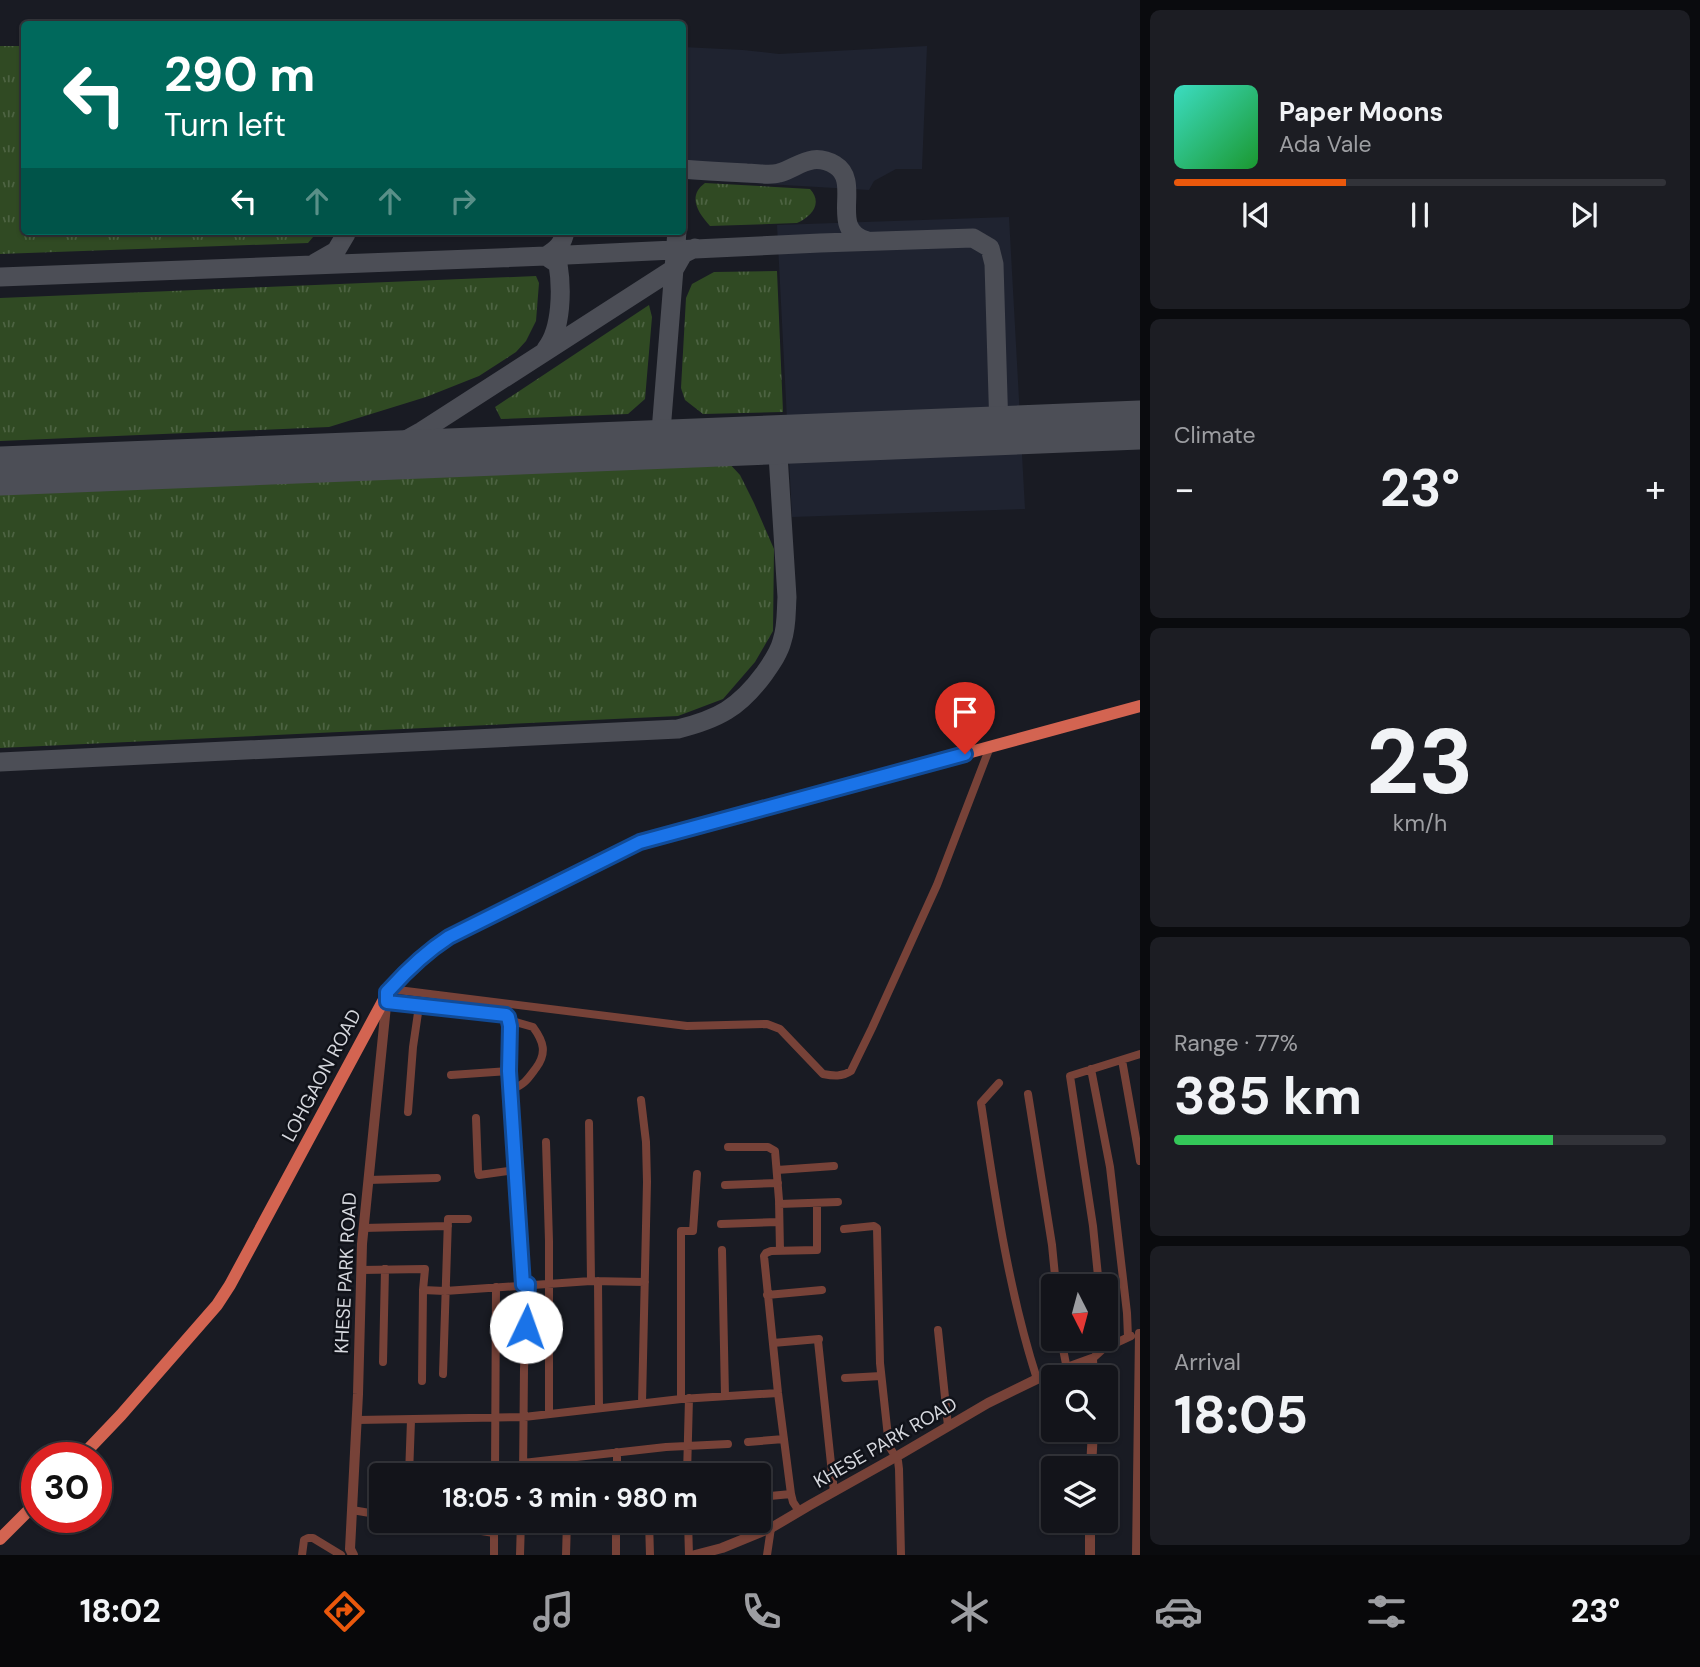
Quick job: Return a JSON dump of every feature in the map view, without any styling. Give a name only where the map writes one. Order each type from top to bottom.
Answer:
[{"type":"main road","name":"LOHGAON ROAD","points":[[95,1442],[217,1305],[237,1273],[388,994],[412,965],[433,947],[640,842],[1140,706]]},
{"type":"main road","points":[[0,1539],[21,1518]]},
{"type":"street","points":[[388,994],[687,1026],[767,1024],[780,1029],[823,1074],[845,1075],[850,1071],[872,1028],[937,885],[990,747]]},
{"type":"street","points":[[388,994],[419,1006],[506,1015],[509,1020],[509,1071],[526,1285],[523,1463],[687,1445],[728,1444]]},
{"type":"street","name":"KHESE PARK ROAD","points":[[353,1555],[350,1549],[363,1228],[388,994]]},
{"type":"street","points":[[408,1112],[419,1006]]},
{"type":"street","points":[[509,1020],[533,1027],[539,1035],[544,1053],[526,1083],[511,1090]]},
{"type":"street","points":[[1098,1274],[1070,1076],[1140,1054]]},
{"type":"street","points":[[1122,1060],[1140,1161]]},
{"type":"street","points":[[1091,1069],[1110,1167],[1128,1337]]},
{"type":"street","points":[[451,1075],[509,1071]]},
{"type":"street","points":[[999,1083],[981,1103],[1010,1276],[1037,1379]]},
{"type":"street","points":[[1028,1094],[1055,1274]]},
{"type":"street","points":[[641,1100],[646,1142],[642,1403]]},
{"type":"street","points":[[476,1118],[479,1175],[516,1171]]},
{"type":"street","points":[[589,1123],[598,1408]]},
{"type":"street","points":[[546,1142],[550,1414]]},
{"type":"street","points":[[728,1147],[772,1148],[776,1157],[780,1251]]},
{"type":"street","points":[[777,1170],[834,1166]]},
{"type":"street","points":[[687,1463],[681,1231],[693,1231],[698,1174]]},
{"type":"street","points":[[368,1180],[437,1178]]},
{"type":"street","points":[[725,1185],[778,1183]]},
{"type":"street","points":[[779,1204],[838,1202]]},
{"type":"street","points":[[799,1511],[791,1494],[764,1256],[771,1251],[817,1250],[817,1203]]},
{"type":"street","points":[[443,1374],[448,1219],[468,1219]]},
{"type":"street","points":[[722,1224],[778,1222]]},
{"type":"street","points":[[363,1228],[448,1226]]},
{"type":"street","points":[[844,1229],[877,1228],[881,1376],[889,1446],[900,1469],[901,1555]]},
{"type":"street","points":[[722,1250],[725,1396]]},
{"type":"street","points":[[383,1362],[385,1269]]},
{"type":"street","points":[[361,1270],[425,1269],[422,1381]]},
{"type":"street","points":[[423,1290],[445,1291],[594,1281],[645,1282]]},
{"type":"street","points":[[495,1463],[496,1287]]},
{"type":"street","points":[[767,1295],[822,1290]]},
{"type":"street","points":[[938,1331],[948,1426]]},
{"type":"street","points":[[1118,1342],[1139,1332],[1136,1555]]},
{"type":"street","points":[[773,1343],[819,1340],[834,1492]]},
{"type":"street","points":[[1092,1365],[1092,1359],[1101,1351]]},
{"type":"street","name":"KHESE PARK ROAD","points":[[1077,1365],[1092,1359]]},
{"type":"street","points":[[845,1378],[881,1376]]},
{"type":"street","name":"KHESE PARK ROAD","points":[[771,1528],[988,1402],[1041,1378]]},
{"type":"street","points":[[357,1420],[524,1418],[642,1403],[778,1394]]},
{"type":"street","points":[[410,1463],[411,1420]]},
{"type":"street","points":[[748,1442],[784,1439]]},
{"type":"street","points":[[617,1452],[617,1463]]},
{"type":"street","points":[[568,1458],[568,1463]]},
{"type":"street","points":[[771,1496],[791,1494]]},
{"type":"street","points":[[352,1510],[369,1513]]},
{"type":"street","points":[[494,1533],[494,1555]]},
{"type":"street","points":[[520,1555],[521,1533]]},
{"type":"street","points":[[566,1555],[567,1533]]},
{"type":"street","points":[[616,1533],[616,1555]]},
{"type":"street","points":[[649,1533],[650,1555]]},
{"type":"street","points":[[688,1533],[689,1555]]},
{"type":"street","name":"KHESE PARK ROAD","points":[[695,1555],[721,1552],[761,1533]]},
{"type":"street","points":[[767,1555],[770,1533]]},
{"type":"street","points":[[1090,1533],[1090,1555]]},
{"type":"street","points":[[302,1555],[304,1540],[313,1538],[341,1555]]},
{"type":"shaded area","points":[[927,46],[922,169],[896,169],[874,181],[869,190],[686,179],[686,47],[779,54]]},
{"type":"shaded area","points":[[1009,217],[1025,509],[792,517],[777,225]]},
{"type":"green space","points":[[0,46],[21,46],[21,235],[315,235],[308,243],[0,254]]},
{"type":"green space","points":[[705,183],[810,189],[816,204],[807,217],[797,223],[710,226],[696,204],[696,193]]},
{"type":"green space","points":[[777,271],[783,412],[703,414],[685,400],[681,388],[686,298],[692,284],[714,272]]},
{"type":"green space","points":[[536,276],[539,283],[536,321],[526,341],[516,352],[479,376],[426,397],[329,427],[0,441],[0,298]]},
{"type":"green space","points":[[649,305],[652,317],[645,399],[628,414],[501,419],[495,407]]},
{"type":"green space","points":[[727,461],[740,475],[774,549],[773,631],[755,662],[723,699],[678,716],[0,748],[0,492]]},
{"type":"taxiway","points":[[686,169],[771,174],[812,160],[826,161],[843,173],[849,227],[855,235],[867,241]]},
{"type":"taxiway","points":[[315,263],[336,251],[345,235]]},
{"type":"taxiway","points":[[546,349],[558,320],[560,296],[558,264],[546,256],[559,246],[564,235]]},
{"type":"taxiway","points":[[660,444],[677,235]]},
{"type":"taxiway","points":[[0,277],[973,238],[990,248],[994,264],[999,430]]},
{"type":"taxiway","points":[[379,455],[422,431],[675,268],[683,254],[695,248]]},
{"type":"taxiway","points":[[422,431],[430,444],[443,453]]},
{"type":"taxiway","points":[[0,762],[678,729],[705,721],[746,696],[764,674],[784,636],[787,597],[777,439]]},
{"type":"runway","points":[[0,471],[1140,425]]},
{"type":"route","points":[[526,1327],[528,1284],[523,1285],[508,1017],[387,1002],[387,992],[412,965],[449,937],[640,842],[965,754]]}]
